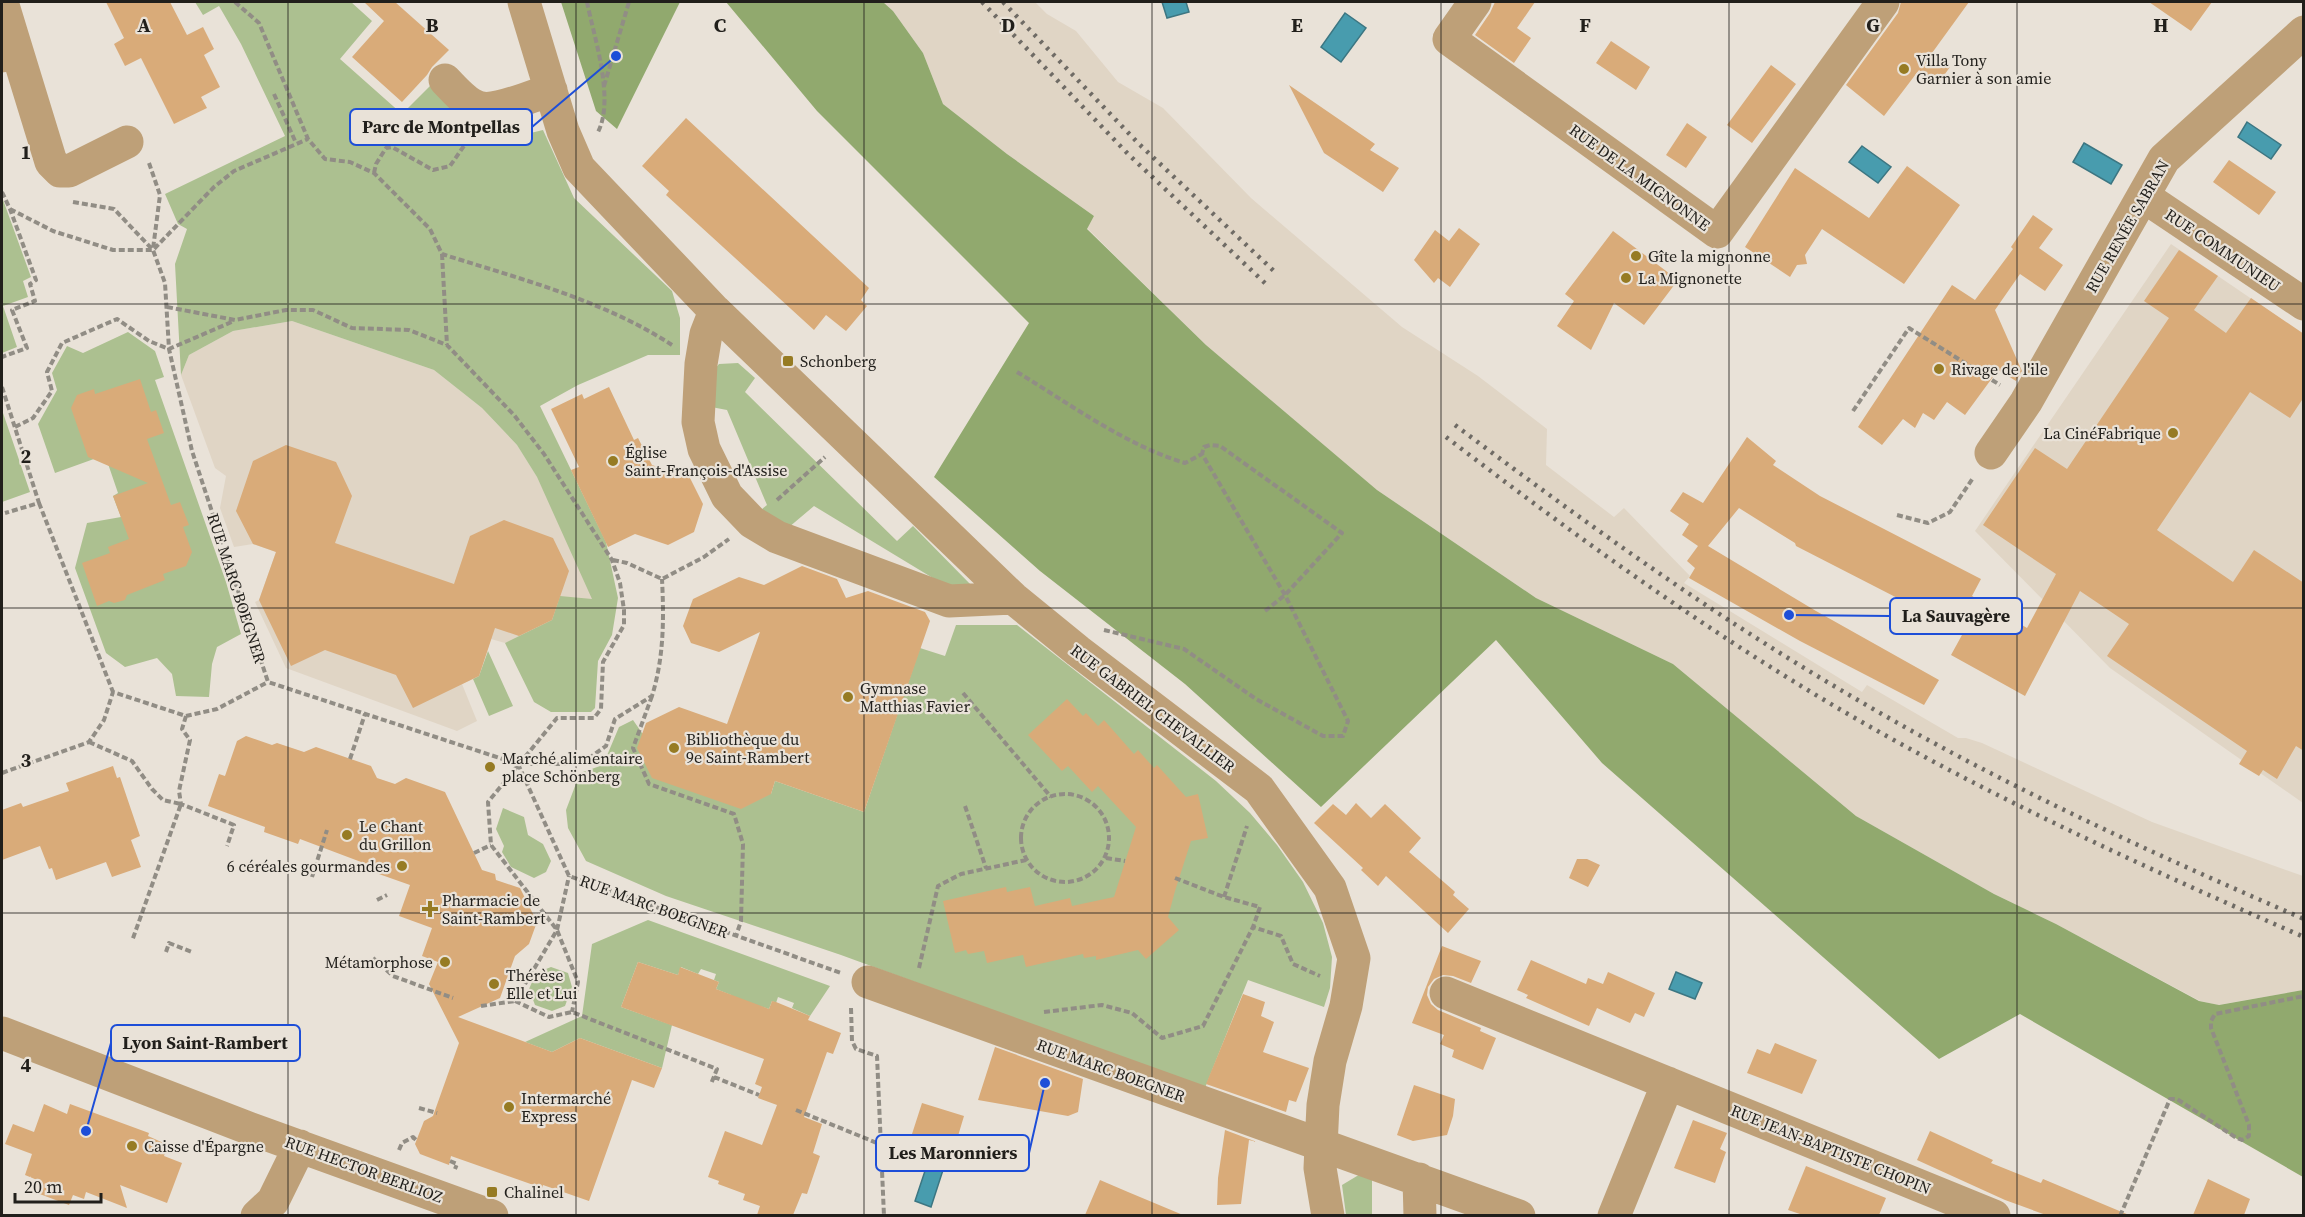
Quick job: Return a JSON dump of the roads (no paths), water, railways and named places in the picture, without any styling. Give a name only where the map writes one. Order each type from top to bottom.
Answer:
[{"type":"street","points":[[2,2],[7,47],[51,162],[60,171],[69,171],[136,148]]},
{"type":"street","name":"RUE GABRIEL CHEVALLIER","points":[[524,2],[563,131],[579,168],[715,311],[1013,598],[1259,789],[1330,888],[1354,958],[1346,1006],[1330,1060],[1323,1106],[1320,1167],[1328,1215]]},
{"type":"street","name":"RUE DE LA MIGNONNE","points":[[1475,2],[1449,39],[1717,232],[1883,2]]},
{"type":"street","name":"RUE RENÉE SABRAN","points":[[1991,453],[2026,402],[2164,159],[2304,32]]},
{"type":"street","points":[[445,80],[479,108],[495,108],[551,90]]},
{"type":"street","name":"RUE COMMUNIEU","points":[[2143,196],[2304,304]]},
{"type":"street","points":[[715,311],[706,334],[701,364],[698,422],[704,449],[727,495],[752,522],[777,537],[949,601],[1013,598]]},
{"type":"street","name":"RUE MARC BOEGNER","points":[[861,980],[1519,1215]]},
{"type":"street","name":"RUE JEAN-BAPTISTE CHOPIN","points":[[1446,993],[1994,1215]]},
{"type":"street","name":"RUE HECTOR BERLIOZ","points":[[2,1033],[300,1146],[492,1215]]},
{"type":"street","points":[[1614,1215],[1668,1083]]},
{"type":"street","points":[[257,1215],[273,1201],[300,1146]]},
{"type":"street","points":[[1419,1179],[1420,1215]]},
{"type":"water","points":[[1162,2],[1186,2],[1189,12],[1167,18]]},
{"type":"water","points":[[1345,13],[1366,28],[1341,62],[1321,47]]},
{"type":"water","points":[[2247,122],[2281,145],[2271,159],[2238,137]]},
{"type":"water","points":[[2084,143],[2122,165],[2111,184],[2073,162]]},
{"type":"water","points":[[1862,146],[1891,167],[1878,183],[1849,162]]},
{"type":"water","points":[[1676,972],[1702,983],[1695,999],[1669,989]]},
{"type":"water","points":[[928,1162],[934,1164],[933,1167],[943,1170],[931,1207],[915,1201]]},
{"type":"railway","points":[[982,2],[1129,155],[1266,284]]},
{"type":"railway","points":[[1003,2],[1139,144],[1275,272]]},
{"type":"railway","points":[[1455,425],[1698,600],[1851,696],[2017,787],[2188,868],[2304,919]]},
{"type":"railway","points":[[1446,437],[1639,580],[1739,647],[1841,710],[2011,802],[2186,885],[2304,937]]},
{"type":"place","name":"Parc de Montpellas","points":[[616,56]]},
{"type":"place","name":"Villa Tony Garnier à son amie","points":[[1904,69]]},
{"type":"place","name":"Gîte la mignonne","points":[[1636,256]]},
{"type":"place","name":"La Mignonette","points":[[1626,278]]},
{"type":"place","name":"Schonberg","points":[[788,361]]},
{"type":"place","name":"Rivage de l'ile","points":[[1939,369]]},
{"type":"place","name":"La CinéFabrique","points":[[2173,433]]},
{"type":"place","name":"Église Saint-François-d'Assise","points":[[613,461]]},
{"type":"place","name":"La Sauvagère","points":[[1789,615]]},
{"type":"place","name":"Gymnase Matthias Favier","points":[[848,697]]},
{"type":"place","name":"Bibliothèque du 9e Saint-Rambert","points":[[674,748]]},
{"type":"place","name":"Marché alimentaire place Schönberg","points":[[490,767]]},
{"type":"place","name":"Le Chant du Grillon","points":[[347,835]]},
{"type":"place","name":"6 céréales gourmandes","points":[[402,866]]},
{"type":"place","name":"Pharmacie de Saint-Rambert","points":[[430,909]]},
{"type":"place","name":"Métamorphose","points":[[445,962]]},
{"type":"place","name":"Thérèse Elle et Lui","points":[[494,984]]},
{"type":"place","name":"Les Maronniers","points":[[1045,1083]]},
{"type":"place","name":"Intermarché Express","points":[[509,1107]]},
{"type":"place","name":"Lyon Saint-Rambert","points":[[86,1131]]},
{"type":"place","name":"Caisse d'Épargne","points":[[132,1146]]},
{"type":"place","name":"Chalinel","points":[[492,1192]]}]
